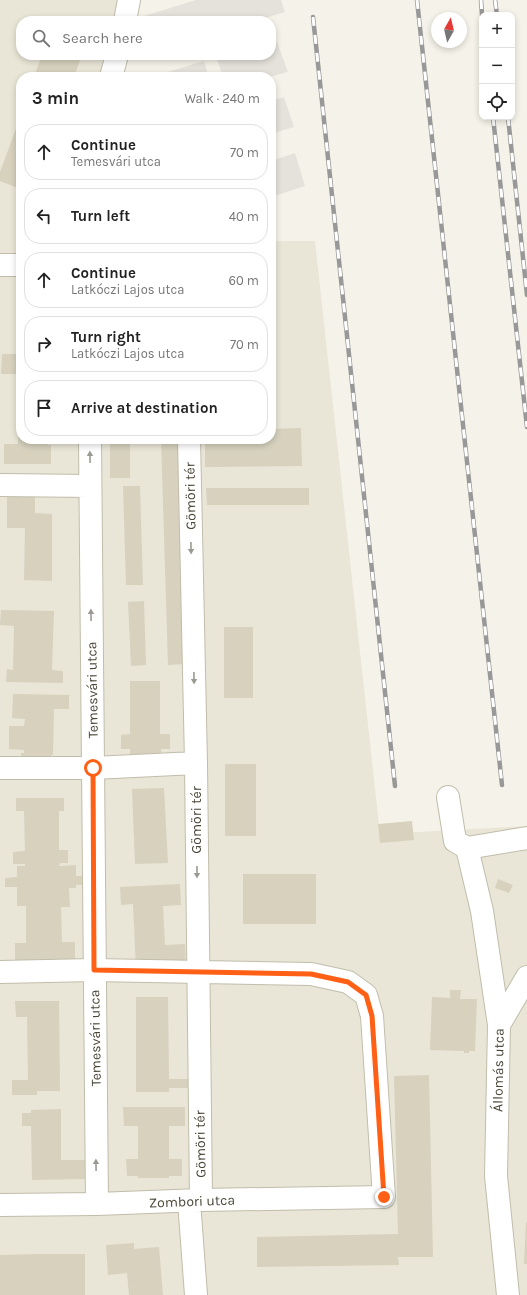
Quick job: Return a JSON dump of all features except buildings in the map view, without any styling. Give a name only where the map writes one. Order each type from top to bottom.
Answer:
[{"type":"street","points":[[126,16],[128,0]]},
{"type":"street","points":[[112,72],[116,60]]},
{"type":"street","points":[[0,265],[16,265]]},
{"type":"street","name":"Temesvári utca","points":[[90,444],[97,1204]]},
{"type":"street","name":"Gömöri tér","points":[[189,444],[196,763],[198,973],[195,1201],[196,1295]]},
{"type":"street","points":[[0,485],[90,486]]},
{"type":"street","points":[[0,768],[93,768],[196,763]]},
{"type":"street","points":[[448,797],[455,841],[467,848],[527,838]]},
{"type":"street","name":"Állomás utca","points":[[467,848],[482,911],[499,1025],[496,1176],[508,1295]]},
{"type":"street","points":[[0,972],[94,970],[198,973]]},
{"type":"street","name":"Zombori utca","points":[[0,1205],[384,1197],[372,1016],[366,995],[348,982],[311,974],[198,973]]},
{"type":"street","points":[[499,1025],[527,977]]},
{"type":"shaded area","points":[[0,0],[135,0],[132,16],[16,16],[16,60],[124,60],[120,72],[16,72],[16,444],[276,444],[276,241],[315,241],[380,834],[527,826],[527,1295],[0,1295]]},
{"type":"shaded area","points":[[196,0],[281,0],[285,12],[272,16],[144,16]]},
{"type":"shaded area","points":[[276,42],[288,72],[276,75],[276,72],[221,72],[217,60],[276,60]]},
{"type":"shaded area","points":[[204,61],[207,72],[168,72]]},
{"type":"shaded area","points":[[284,97],[294,127],[276,132],[276,99]]},
{"type":"shaded area","points":[[295,153],[305,186],[276,195],[276,159]]},
{"type":"railway","points":[[417,0],[502,785]]},
{"type":"railway","points":[[481,0],[482,12]]},
{"type":"railway","points":[[495,0],[497,12]]},
{"type":"railway","points":[[313,17],[395,786]]},
{"type":"railway","points":[[493,120],[527,427]]},
{"type":"railway","points":[[508,120],[527,295]]},
{"type":"route","points":[[93,768],[94,970],[311,974],[348,982],[366,995],[372,1016],[384,1197]]}]
